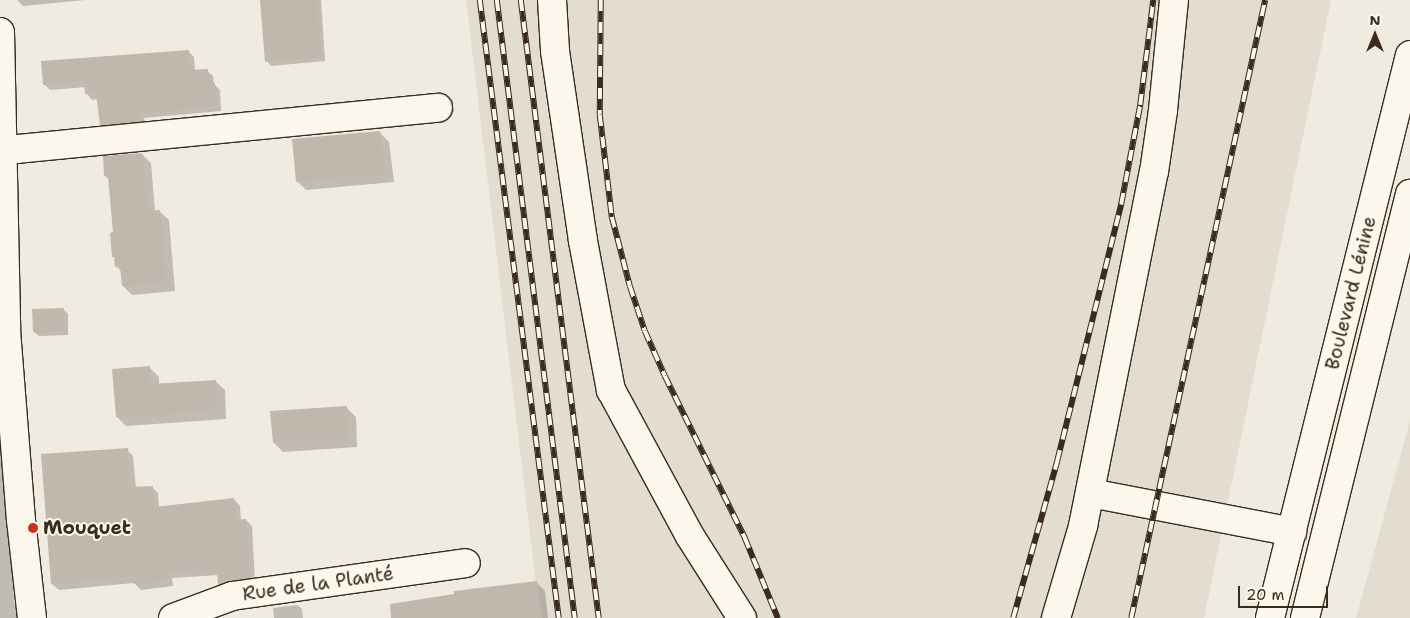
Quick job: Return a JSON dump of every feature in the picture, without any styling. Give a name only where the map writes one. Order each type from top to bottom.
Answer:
[{"type":"street","points":[[552,0],[555,51],[582,232],[611,390],[690,536],[742,618]]},
{"type":"street","points":[[1056,618],[1083,526],[1154,172],[1164,110],[1174,0]]},
{"type":"street","points":[[0,32],[4,149],[2,182],[7,441],[32,618]]},
{"type":"street","name":"Boulevard Lénine","points":[[1270,618],[1410,55]]},
{"type":"street","points":[[4,149],[438,108]]},
{"type":"street","name":"Boulevard Lénine","points":[[1305,618],[1410,194]]},
{"type":"street","points":[[1090,493],[1292,532]]},
{"type":"street","name":"Rue de la Planté","points":[[174,618],[232,596],[466,563]]},
{"type":"shaded area","points":[[466,0],[1331,0],[1204,618],[540,618]]},
{"type":"shaded area","points":[[1410,421],[1410,618],[1356,618]]},
{"type":"building","points":[[260,0],[317,0],[321,57],[265,62]]},
{"type":"building","points":[[189,50],[190,70],[208,69],[209,83],[215,83],[216,106],[139,113],[140,121],[100,125],[96,94],[85,94],[84,81],[43,85],[41,61]]},
{"type":"building","points":[[380,131],[385,174],[296,182],[292,139]]},
{"type":"building","points":[[142,153],[147,211],[160,210],[167,282],[122,286],[120,266],[115,267],[114,257],[112,257],[110,233],[113,232],[108,176],[104,176],[103,156]]},
{"type":"building","points":[[64,308],[64,331],[33,332],[32,309]]},
{"type":"building","points":[[150,366],[151,384],[216,380],[217,410],[116,417],[112,369]]},
{"type":"building","points":[[347,406],[349,438],[273,443],[270,411]]},
{"type":"building","points":[[128,448],[131,487],[153,486],[154,507],[234,498],[236,520],[246,519],[249,578],[218,585],[217,569],[166,572],[167,580],[134,584],[133,576],[51,584],[41,454]]},
{"type":"building","points":[[537,581],[542,618],[391,618],[390,604],[454,594],[454,591]]},
{"type":"railway","points":[[480,0],[559,618]]},
{"type":"railway","points":[[497,0],[575,618]]},
{"type":"railway","points":[[521,0],[599,618]]},
{"type":"railway","points":[[601,0],[600,115],[612,217],[630,286],[645,331],[665,376],[745,538],[778,618]]},
{"type":"railway","points":[[1013,618],[1057,461],[1121,204],[1140,105],[1153,0]]},
{"type":"railway","points":[[1131,618],[1265,0]]},
{"type":"place","name":"Mouquet","points":[[33,528]]}]
